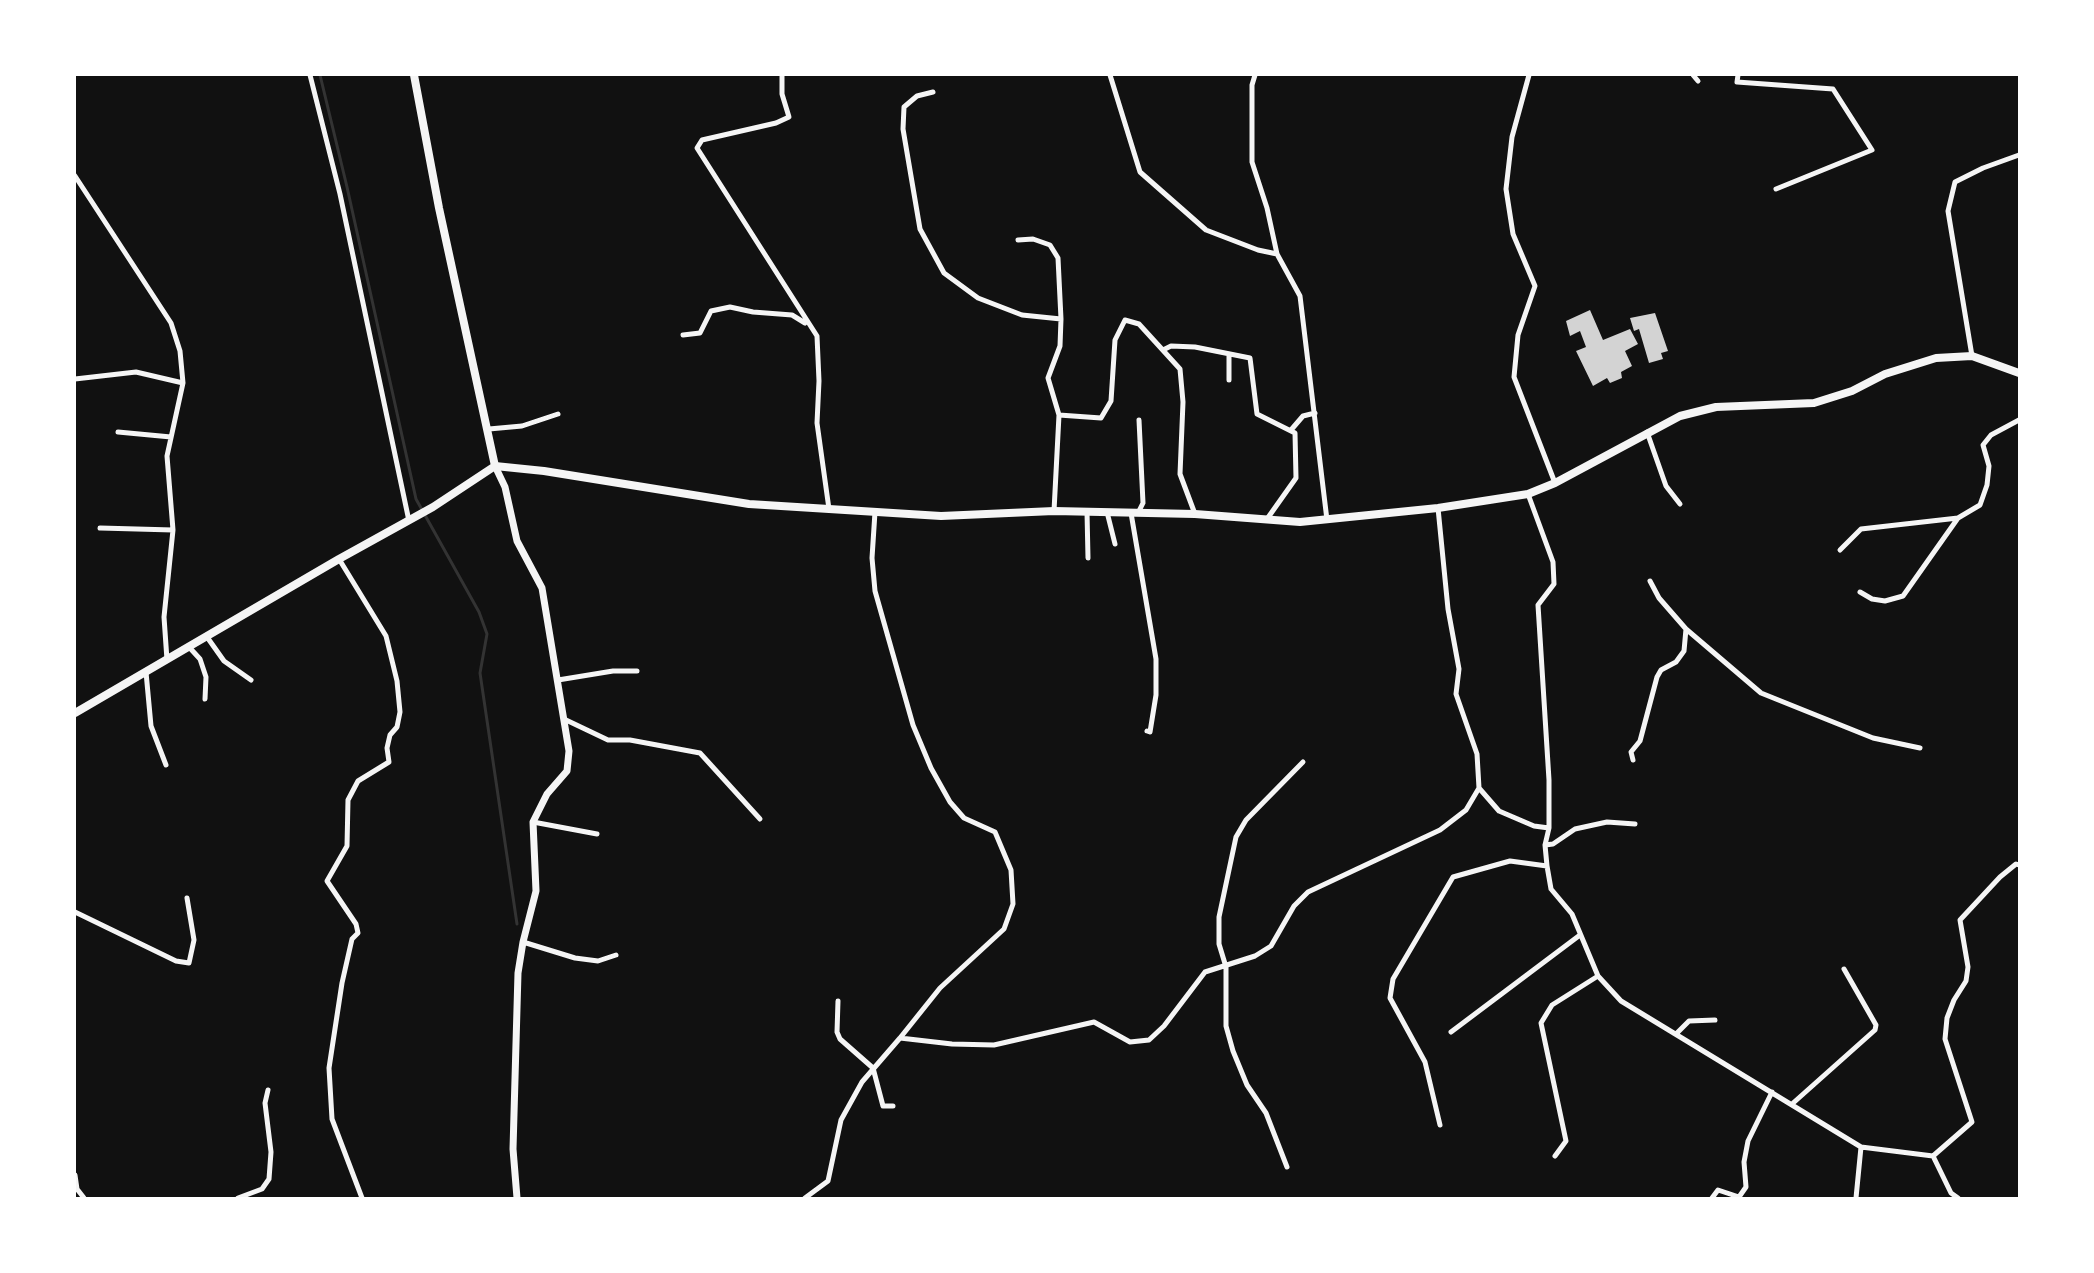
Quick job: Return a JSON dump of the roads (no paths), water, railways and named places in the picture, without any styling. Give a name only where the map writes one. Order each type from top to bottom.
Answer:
[{"type":"main road","points":[[414,75],[439,208],[489,429],[495,466]]},
{"type":"main road","points":[[75,713],[146,670],[168,661],[339,559],[433,507],[495,466],[544,471],[749,504],[940,516],[1054,511],[1327,520],[1528,494],[1555,483],[1680,416],[1716,407],[1814,403],[1852,391],[1885,374],[1936,358],[1972,356],[2019,373]]},
{"type":"street","points":[[310,75],[340,194],[412,519]]},
{"type":"street","points":[[782,75],[782,94],[789,117],[776,123],[702,140],[697,148],[744,218],[817,336],[818,423],[829,509]]},
{"type":"street","points":[[1110,75],[1140,172],[1206,230],[1258,250],[1277,254]]},
{"type":"street","points":[[1256,75],[1252,85],[1252,162],[1267,208],[1277,254],[1300,296],[1327,520]]},
{"type":"street","points":[[1529,75],[1512,137],[1506,189],[1513,234],[1535,286],[1518,334],[1514,376],[1555,483]]},
{"type":"street","points":[[1693,75],[1698,81]]},
{"type":"street","points":[[1738,75],[1737,82],[1833,88],[1872,150],[1776,189]]},
{"type":"street","points":[[933,92],[917,96],[904,107],[903,129],[920,229],[944,273],[978,298],[1022,315],[1061,319]]},
{"type":"street","points":[[1972,356],[1948,211],[1955,182],[1983,168],[2019,155]]},
{"type":"street","points":[[75,176],[171,323],[180,351],[183,383],[167,456],[173,530],[164,617],[168,661]]},
{"type":"street","points":[[1018,240],[1033,239],[1050,245],[1058,258],[1060,346],[1047,378],[1059,415],[1054,511]]},
{"type":"street","points":[[683,335],[700,333],[711,311],[730,307],[753,312],[792,315],[807,323]]},
{"type":"street","points":[[1059,415],[1101,418],[1111,401],[1115,340],[1125,320],[1138,324],[1180,369],[1183,402],[1180,474],[1195,514]]},
{"type":"street","points":[[1163,350],[1171,346],[1195,347],[1229,356],[1250,358],[1257,414],[1296,433],[1296,478],[1267,519]]},
{"type":"street","points":[[1229,356],[1229,380]]},
{"type":"street","points":[[75,379],[136,372],[183,383]]},
{"type":"street","points":[[489,429],[522,426],[558,414]]},
{"type":"street","points":[[1291,430],[1303,416],[1315,414]]},
{"type":"street","points":[[1139,420],[1143,503],[1134,513],[1156,658],[1156,695],[1150,732],[1147,730]]},
{"type":"street","points":[[1840,550],[1862,529],[1958,518],[1980,505],[1987,485],[1989,465],[1983,444],[1991,435],[2019,420]]},
{"type":"street","points":[[118,432],[171,437]]},
{"type":"street","points":[[1647,432],[1666,486],[1680,504]]},
{"type":"street","points":[[495,466],[505,487],[517,541],[542,588],[566,720],[569,751],[567,771],[547,794],[533,822],[536,891],[518,973],[513,1149],[517,1198]]},
{"type":"street","points":[[1528,494],[1553,562],[1554,584],[1538,605],[1549,780],[1549,828],[1545,845],[1551,889],[1572,914],[1598,976],[1622,1001],[1861,1148],[1932,1156],[1972,1122],[1945,1039],[1947,1018],[1954,1000],[1966,981],[1968,967],[1960,920],[2000,877],[2016,864],[2019,865]]},
{"type":"street","points":[[900,1038],[994,1046],[1094,1022],[1130,1042],[1149,1040],[1164,1026],[1198,978],[1205,972],[1226,967],[1271,946],[1294,906],[1308,892],[1440,830],[1466,810],[1479,788],[1477,754],[1456,694],[1459,669],[1448,609],[1438,507]]},
{"type":"street","points":[[805,1198],[828,1181],[842,1120],[861,1082],[940,988],[1004,929],[1013,904],[1011,870],[994,832],[964,818],[950,802],[931,768],[913,725],[875,591],[872,558],[875,512]]},
{"type":"street","points":[[1087,512],[1088,558]]},
{"type":"street","points":[[1107,512],[1115,544]]},
{"type":"street","points":[[1860,592],[1872,599],[1885,601],[1903,596],[1958,518]]},
{"type":"street","points":[[100,528],[173,530]]},
{"type":"street","points":[[339,559],[386,636],[397,681],[400,712],[397,727],[390,735],[387,748],[389,762],[358,781],[348,800],[347,846],[327,881],[356,924],[358,933],[352,939],[342,983],[329,1068],[332,1119],[362,1198]]},
{"type":"street","points":[[1650,581],[1659,598],[1686,630],[1761,693],[1873,738],[1920,748]]},
{"type":"street","points":[[1633,760],[1631,752],[1640,741],[1657,677],[1661,670],[1676,663],[1684,651],[1686,630]]},
{"type":"street","points":[[207,637],[224,661],[251,680]]},
{"type":"street","points":[[189,647],[200,658],[206,677],[205,699]]},
{"type":"street","points":[[146,670],[151,726],[166,765]]},
{"type":"street","points":[[558,680],[613,671],[637,671]]},
{"type":"street","points":[[566,720],[608,740],[630,740],[700,753],[760,819]]},
{"type":"street","points":[[1287,1167],[1266,1113],[1248,1085],[1233,1051],[1227,1026],[1226,967],[1220,944],[1219,917],[1236,837],[1246,820],[1303,762]]},
{"type":"street","points":[[1479,788],[1499,811],[1534,826],[1549,828]]},
{"type":"street","points":[[533,822],[597,834]]},
{"type":"street","points":[[1545,845],[1553,844],[1575,829],[1606,822],[1635,824]]},
{"type":"street","points":[[1440,1125],[1425,1062],[1390,998],[1393,979],[1453,877],[1510,861],[1547,866]]},
{"type":"street","points":[[75,912],[176,961],[189,963],[194,940],[187,898]]},
{"type":"street","points":[[1450,1032],[1580,935]]},
{"type":"street","points":[[523,942],[575,958],[598,961],[616,955]]},
{"type":"street","points":[[1792,1104],[1875,1030],[1876,1024],[1844,969]]},
{"type":"street","points":[[1555,1156],[1566,1141],[1541,1023],[1552,1005],[1598,976]]},
{"type":"street","points":[[838,1001],[837,1032],[840,1039],[873,1068],[883,1106],[894,1106]]},
{"type":"street","points":[[1677,1033],[1689,1021],[1715,1020]]},
{"type":"street","points":[[238,1198],[262,1189],[269,1179],[271,1152],[265,1103],[268,1090]]},
{"type":"street","points":[[1712,1198],[1718,1190],[1739,1197],[1746,1187],[1744,1162],[1748,1141],[1772,1092]]},
{"type":"street","points":[[1856,1198],[1861,1148]]},
{"type":"street","points":[[1932,1156],[1951,1193],[1958,1198]]},
{"type":"street","points":[[75,1175],[77,1189],[84,1198]]},
{"type":"waterway","points":[[320,75],[416,499],[479,612],[487,634],[480,673],[517,924]]}]
